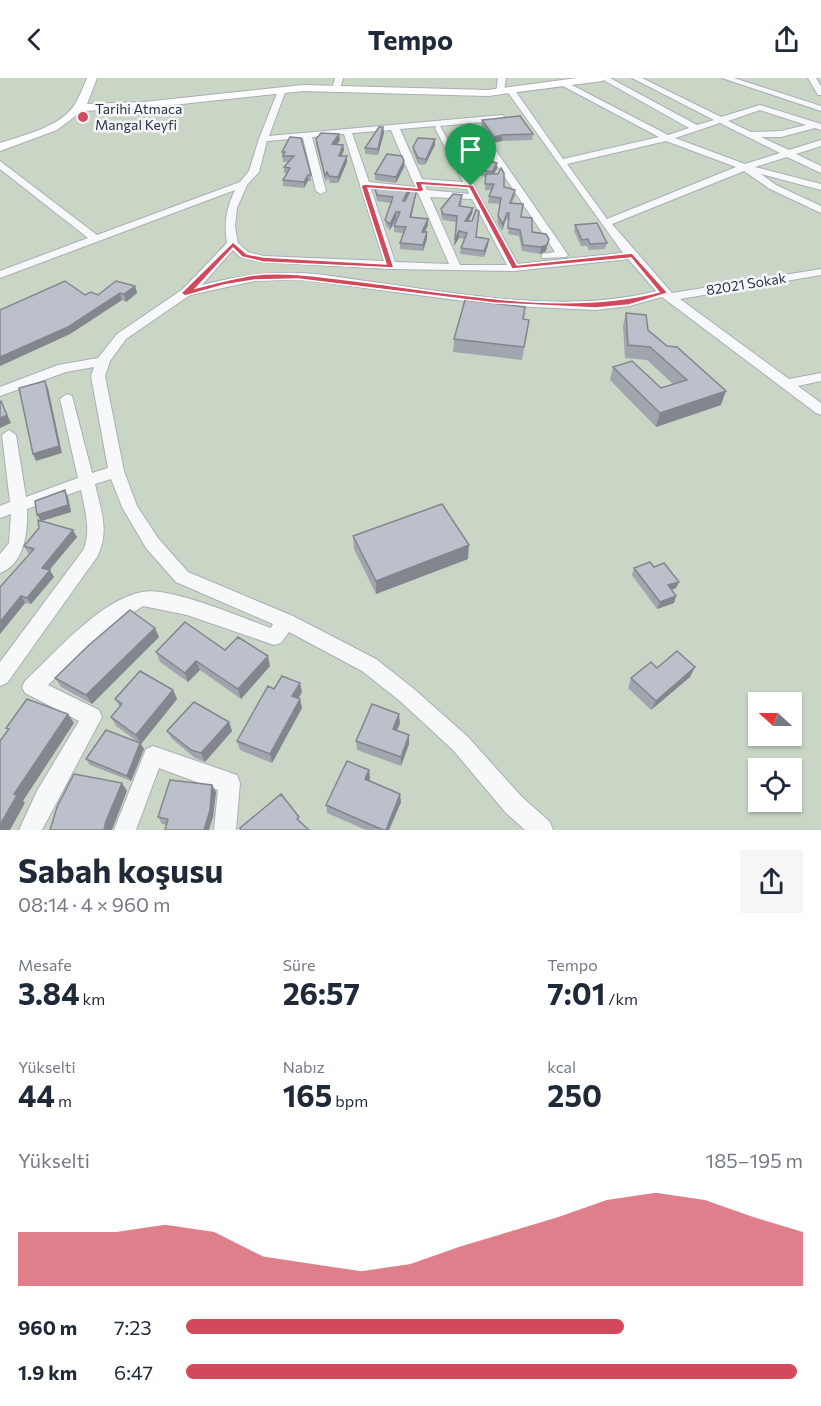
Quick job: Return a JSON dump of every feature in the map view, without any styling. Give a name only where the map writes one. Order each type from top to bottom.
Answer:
[{"type":"main road","points":[[78,108],[92,78]]},
{"type":"main road","points":[[0,147],[46,129],[78,108],[144,105],[337,83],[470,94],[505,91],[560,81],[603,78]]},
{"type":"street","points":[[502,78],[505,91],[529,116],[606,223],[667,295],[821,410]]},
{"type":"street","points":[[603,78],[696,128]]},
{"type":"street","points":[[636,78],[821,170]]},
{"type":"street","points":[[726,78],[821,109]]},
{"type":"street","points":[[812,78],[821,93]]},
{"type":"street","points":[[560,81],[608,109],[668,138],[745,167],[821,187]]},
{"type":"street","points":[[282,90],[277,108],[263,139],[254,172],[243,184],[232,208],[230,227],[233,244],[244,255],[263,259],[456,268],[632,255]]},
{"type":"street","points":[[562,162],[668,138],[760,107],[818,126]]},
{"type":"street","points":[[263,139],[529,116]]},
{"type":"street","points":[[747,134],[781,134],[818,126]]},
{"type":"street","points":[[395,128],[456,268]]},
{"type":"street","points":[[439,128],[512,264]]},
{"type":"street","points":[[476,128],[562,255],[512,264]]},
{"type":"street","points":[[347,131],[391,266]]},
{"type":"street","points":[[307,135],[321,191]]},
{"type":"street","points":[[606,223],[745,167],[821,144]]},
{"type":"street","points":[[0,164],[96,239]]},
{"type":"street","points":[[745,167],[773,188],[821,210]]},
{"type":"street","points":[[0,275],[243,184]]},
{"type":"street","points":[[364,186],[420,189],[477,198]]},
{"type":"street","points":[[420,189],[471,186]]},
{"type":"street","points":[[233,244],[185,293],[126,332],[101,362],[98,376],[116,471],[130,507],[152,543],[182,577],[287,622],[369,665],[460,742],[514,805],[542,830]]},
{"type":"street","name":"82021 Sokak","points":[[185,293],[223,283],[255,278],[298,276],[494,301],[596,306],[821,272]]},
{"type":"street","points":[[0,392],[63,368],[101,362]]},
{"type":"street","points":[[788,384],[821,378]]},
{"type":"street","points":[[0,677],[91,552],[96,538],[96,521],[68,399]]},
{"type":"street","points":[[0,566],[17,543],[18,505],[9,435]]},
{"type":"street","points":[[0,512],[116,471]]},
{"type":"street","points":[[30,830],[92,717],[32,687],[106,621],[131,602],[157,598],[274,637],[287,622]]},
{"type":"street","points":[[125,830],[153,756],[229,783],[225,830]]},
{"type":"green space","points":[[0,78],[821,78],[821,830],[0,830]]},
{"type":"building","points":[[520,116],[533,134],[494,137],[482,120]]},
{"type":"building","points":[[467,124],[471,124],[488,149],[485,158],[466,155],[470,144],[458,143]]},
{"type":"building","points":[[379,127],[383,127],[378,149],[365,148]]},
{"type":"building","points":[[321,133],[339,134],[332,144],[343,145],[339,156],[347,156],[338,177],[329,176],[327,172],[325,176],[316,139]]},
{"type":"building","points":[[290,137],[301,138],[311,175],[308,175],[304,182],[283,180],[290,168],[284,167],[294,156],[283,156],[285,152],[282,152]]},
{"type":"building","points":[[418,138],[435,139],[426,159],[418,158],[413,147]]},
{"type":"building","points":[[387,154],[402,156],[404,161],[396,177],[375,174]]},
{"type":"building","points":[[479,159],[497,163],[492,172],[472,168]]},
{"type":"building","points":[[501,168],[504,173],[504,187],[515,190],[510,203],[523,204],[521,217],[532,218],[532,232],[546,234],[549,239],[547,245],[541,247],[523,245],[520,230],[508,228],[509,213],[503,224],[498,216],[501,198],[489,196],[494,184],[485,184],[486,174],[498,174]]},
{"type":"building","points":[[409,188],[403,201],[411,189],[417,189],[410,217],[428,219],[422,232],[427,232],[423,245],[400,243],[406,227],[394,226],[400,212],[396,212],[390,224],[385,220],[393,197],[377,195],[375,189]]},
{"type":"building","points":[[453,194],[462,195],[459,206],[473,208],[465,221],[472,221],[476,210],[479,211],[476,237],[489,239],[484,251],[461,248],[467,233],[459,231],[455,240],[457,216],[443,214],[441,209]]},
{"type":"building","points":[[597,223],[607,243],[590,244],[588,239],[582,240],[575,225]]},
{"type":"building","points":[[65,281],[85,295],[91,292],[98,295],[116,281],[135,286],[124,294],[120,293],[68,327],[0,357],[0,310]]},
{"type":"building","points":[[465,300],[525,307],[523,319],[529,320],[524,347],[454,339]]},
{"type":"building","points":[[626,313],[646,315],[648,330],[667,346],[677,347],[726,391],[660,413],[613,367],[632,361],[661,388],[687,380],[650,347],[628,345]]},
{"type":"building","points":[[45,381],[59,446],[33,454],[19,388]]},
{"type":"building","points":[[0,402],[7,415],[0,418]]},
{"type":"building","points":[[65,490],[68,505],[37,515],[35,501]]},
{"type":"building","points":[[442,504],[469,545],[376,581],[353,536]]},
{"type":"building","points":[[38,520],[73,530],[42,568],[50,570],[27,598],[21,596],[0,622],[0,587],[34,549],[24,546],[39,528]]},
{"type":"building","points":[[650,562],[654,567],[664,563],[679,582],[668,585],[676,596],[660,602],[634,568]]},
{"type":"building","points":[[130,610],[155,628],[86,695],[55,678],[89,645]]},
{"type":"building","points":[[185,622],[225,650],[238,637],[268,656],[238,689],[196,661],[185,673],[156,652]]},
{"type":"building","points":[[677,651],[695,667],[656,701],[631,678],[651,662],[657,668]]},
{"type":"building","points":[[140,671],[173,690],[136,735],[111,717],[122,704],[115,699]]},
{"type":"building","points":[[282,676],[300,683],[292,696],[300,699],[270,754],[237,741],[268,686],[274,689]]},
{"type":"building","points":[[27,699],[68,714],[14,794],[17,795],[0,825],[0,741],[9,729],[6,728]]},
{"type":"building","points":[[194,702],[229,722],[201,753],[191,750],[167,731]]},
{"type":"building","points":[[372,704],[399,714],[393,729],[409,735],[401,757],[356,741]]},
{"type":"building","points":[[106,730],[140,743],[127,776],[86,759]]},
{"type":"building","points":[[347,761],[369,770],[365,779],[400,794],[386,830],[326,805]]},
{"type":"building","points":[[74,774],[122,783],[104,830],[50,830],[57,807]]},
{"type":"building","points":[[170,780],[212,785],[210,810],[204,830],[165,830],[168,819],[158,817]]},
{"type":"building","points":[[281,794],[299,817],[297,819],[309,830],[241,830],[240,828]]},
{"type":"place","name":"Tarihi Atmaca Mangal Keyfi","points":[[83,117]]},
{"type":"route","points":[[418,182],[471,186],[514,268],[632,255],[664,293],[629,302],[596,306],[494,301],[298,276],[255,278],[223,283],[185,293],[233,244],[244,255],[263,259],[391,266],[364,186],[421,190],[418,182]]}]
